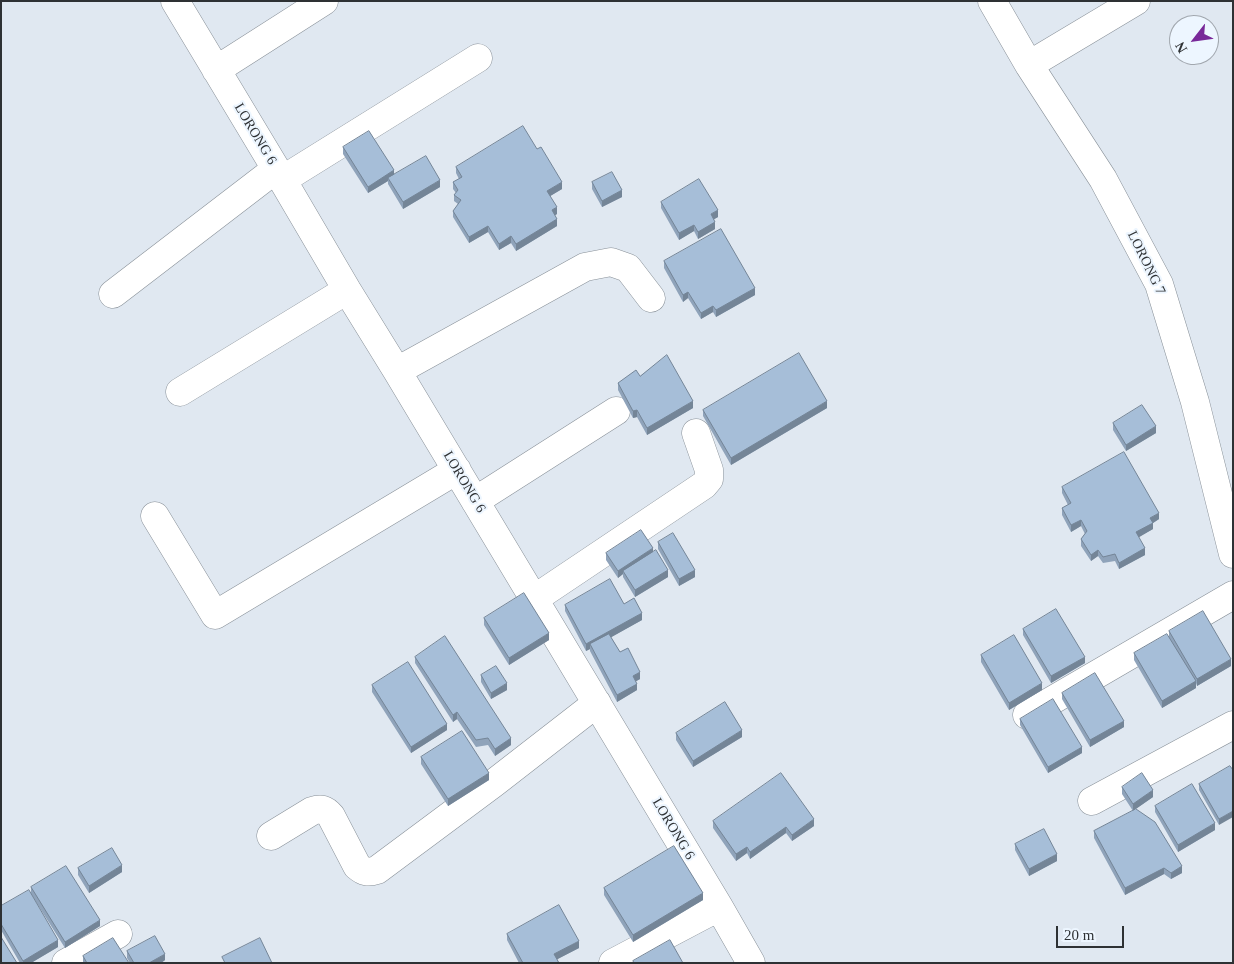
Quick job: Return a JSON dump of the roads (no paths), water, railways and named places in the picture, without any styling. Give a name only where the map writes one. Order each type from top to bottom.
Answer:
[{"type":"street","name":"LORONG 6","points":[[175,1],[347,290],[720,907],[751,963]]},
{"type":"street","points":[[216,70],[324,1]]},
{"type":"street","name":"LORONG 7","points":[[992,1],[1029,65],[1103,179],[1159,284],[1195,402],[1233,554]]},
{"type":"street","points":[[1029,65],[1136,1]]},
{"type":"street","points":[[113,294],[279,174],[478,58]]},
{"type":"street","points":[[397,371],[585,267],[611,262],[628,268],[651,298]]},
{"type":"street","points":[[180,392],[347,290]]},
{"type":"street","points":[[475,501],[616,411]]},
{"type":"street","points":[[534,599],[704,485],[709,479],[709,470],[696,433]]},
{"type":"street","points":[[155,516],[214,615],[457,470]]},
{"type":"street","points":[[1027,715],[1233,596]]},
{"type":"street","points":[[271,836],[312,811],[319,809],[326,811],[331,816],[357,866],[362,871],[370,873],[377,870],[494,783],[597,703]]},
{"type":"street","points":[[1092,801],[1233,725]]},
{"type":"street","points":[[613,963],[720,907]]},
{"type":"street","points":[[66,963],[118,934]]}]
